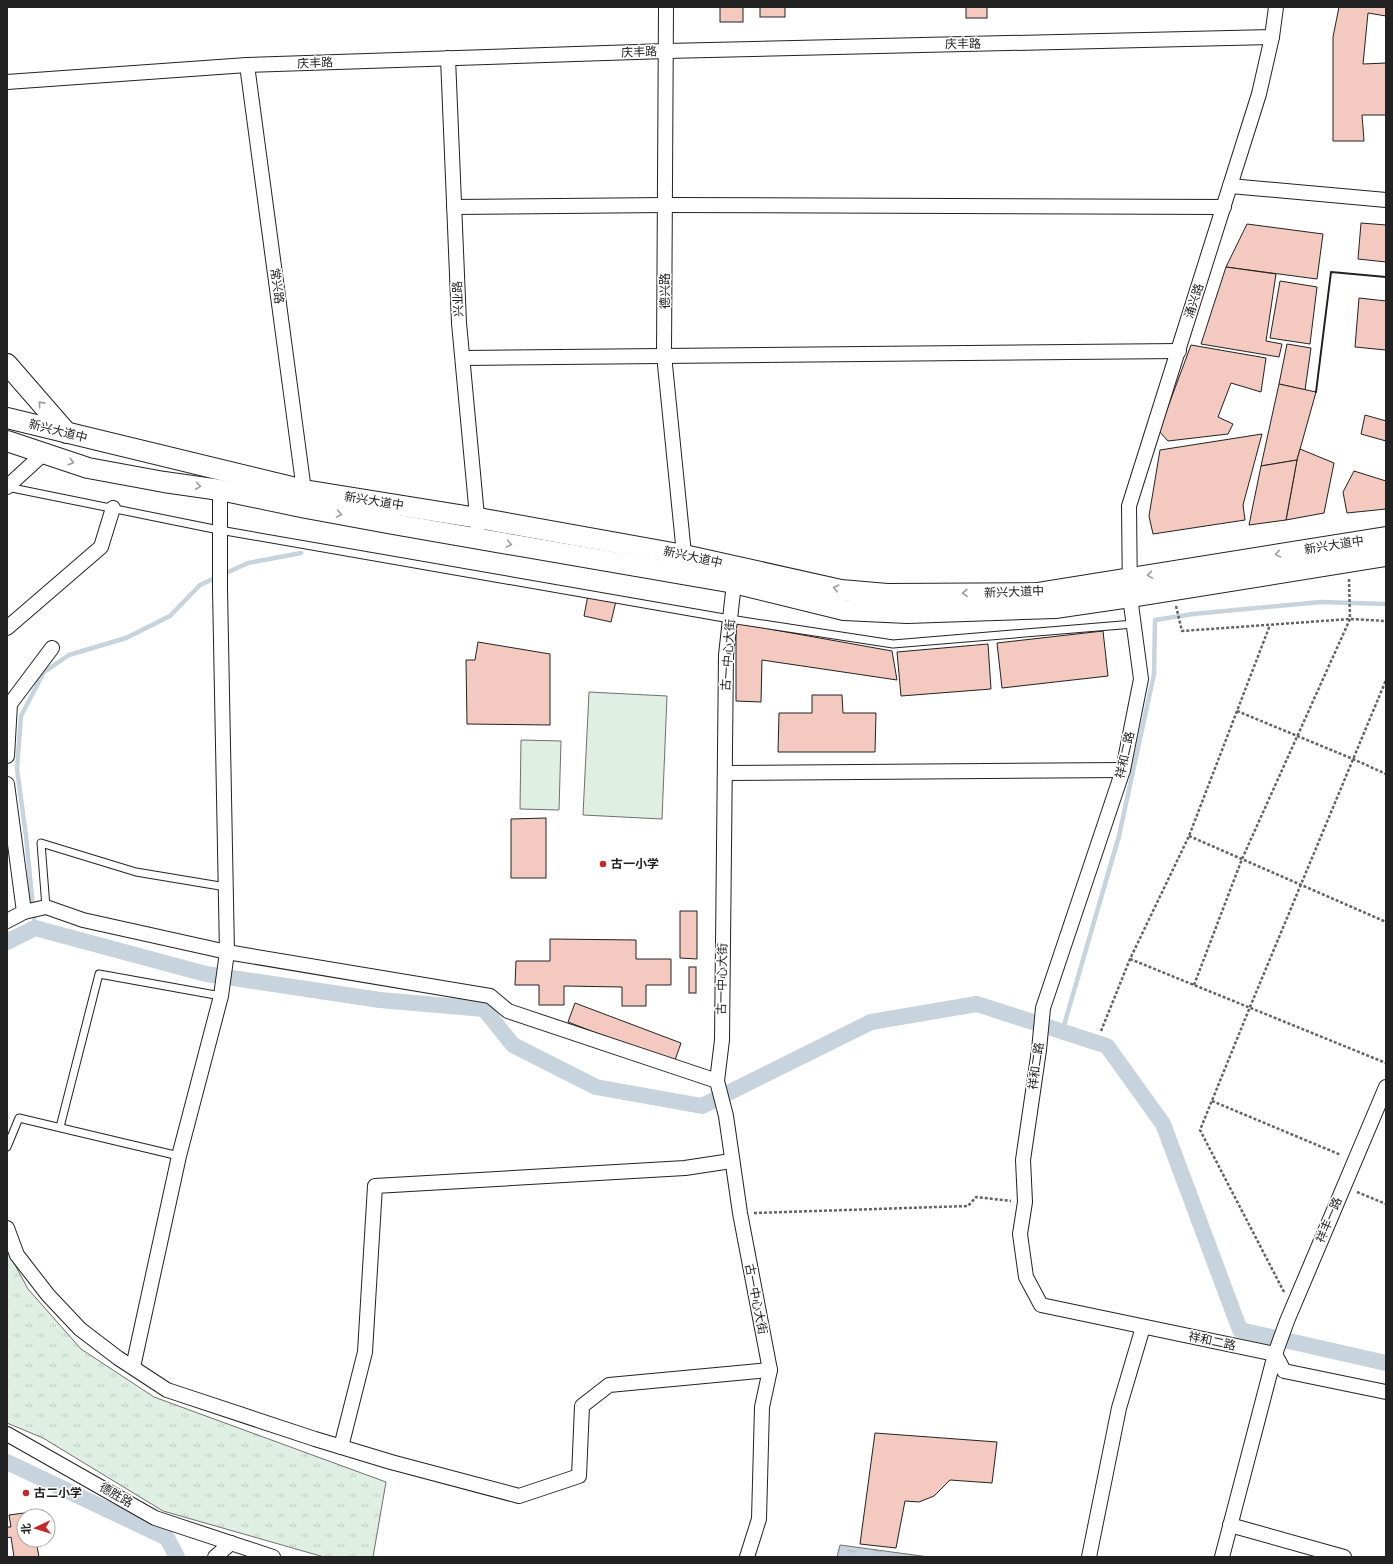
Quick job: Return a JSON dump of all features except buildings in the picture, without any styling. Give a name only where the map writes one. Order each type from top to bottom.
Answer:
[{"type":"main road","points":[[7,364],[68,433]]},
{"type":"main road","name":"新兴大道中","points":[[7,418],[68,433],[305,499],[480,539],[734,583],[844,610],[906,613],[1055,608],[1130,588],[1386,537]]},
{"type":"main road","name":"新兴大道中","points":[[8,438],[43,454],[88,468],[164,482],[220,490],[478,518],[684,554],[841,590],[887,594],[1037,593],[1130,588],[1173,590],[1386,556]]},
{"type":"street","name":"德兴路","points":[[666,7],[664,355],[686,574]]},
{"type":"street","name":"涌兴路","points":[[1130,588],[1129,506],[1260,94],[1272,37],[1276,7]]},
{"type":"street","name":"庆丰路","points":[[7,82],[247,65],[666,51],[1272,37]]},
{"type":"street","name":"兴业路","points":[[448,58],[459,322],[480,539]]},
{"type":"street","name":"常兴路","points":[[247,65],[305,499]]},
{"type":"street","points":[[1230,186],[1386,200]]},
{"type":"street","points":[[454,207],[665,205],[1224,207]]},
{"type":"street","points":[[463,358],[1178,351]]},
{"type":"street","points":[[7,487],[43,454]]},
{"type":"street","points":[[133,1367],[179,1156],[221,996],[227,952],[220,589],[220,490]]},
{"type":"street","points":[[7,628],[58,582],[101,547],[113,508]]},
{"type":"street","points":[[1348,563],[1386,565]]},
{"type":"street","name":"古一中心大街","points":[[734,583],[726,655],[722,1040],[717,1081],[726,1116],[731,1161],[740,1213],[770,1370]]},
{"type":"street","name":"祥和二路","points":[[1130,588],[1141,679],[1123,770],[1043,1008],[1039,1050],[1023,1160],[1024,1202],[1020,1234],[1026,1277],[1041,1305],[1275,1354]]},
{"type":"street","points":[[7,756],[9,704],[52,648]]},
{"type":"street","points":[[724,773],[1123,770]]},
{"type":"street","points":[[7,784],[24,912]]},
{"type":"street","points":[[7,921],[24,912],[46,907],[83,920],[227,952],[490,996],[508,1011],[717,1081]]},
{"type":"street","name":"祥丰一路","points":[[1222,1557],[1275,1354],[1292,1307],[1386,1087]]},
{"type":"street","points":[[341,1447],[364,1352],[375,1186],[685,1168],[731,1161]]},
{"type":"street","points":[[7,1228],[17,1256],[48,1295],[80,1329],[118,1358],[167,1390],[341,1447],[519,1496],[579,1476],[582,1406],[609,1385],[770,1370],[762,1407],[759,1519],[747,1557]]},
{"type":"street","points":[[1089,1557],[1119,1408],[1143,1327]]},
{"type":"street","points":[[1275,1354],[1284,1371],[1386,1392]]},
{"type":"street","name":"德胜路","points":[[7,1434],[155,1518],[273,1557]]},
{"type":"street","points":[[1230,1525],[1344,1557]]},
{"type":"street","points":[[215,1557],[231,1543]]},
{"type":"lane","points":[[7,487],[221,530],[730,618],[892,644],[1134,624]]},
{"type":"lane","points":[[46,907],[41,843],[136,872],[226,887]]},
{"type":"lane","points":[[60,1126],[99,974],[221,996]]},
{"type":"lane","points":[[7,1147],[18,1118],[60,1126],[179,1156]]},
{"type":"path","points":[[1194,985],[1242,859],[1350,619],[1348,563]]},
{"type":"path","points":[[1173,590],[1182,631],[1350,619],[1386,621]]},
{"type":"path","points":[[1101,1031],[1130,959],[1189,836],[1270,624]]},
{"type":"path","points":[[1292,1307],[1200,1130],[1386,680]]},
{"type":"path","points":[[1236,712],[1353,759],[1386,774]]},
{"type":"path","points":[[1189,836],[1386,922]]},
{"type":"path","points":[[1130,959],[1386,1063]]},
{"type":"path","points":[[1212,1101],[1355,1160]]},
{"type":"path","points":[[1344,1187],[1386,1204]]},
{"type":"path","points":[[740,1213],[968,1206],[976,1197],[1024,1202]]},
{"type":"green space","points":[[589,692],[667,696],[662,819],[583,815]]},
{"type":"green space","points":[[521,740],[561,741],[559,810],[520,809]]},
{"type":"green space","points":[[7,1250],[28,1289],[81,1349],[154,1397],[386,1482],[373,1557],[324,1557],[163,1511],[43,1438],[7,1423]]},
{"type":"water","points":[[840,1545],[929,1557],[837,1557]]},
{"type":"waterway","points":[[35,928],[26,836],[17,769],[21,716],[44,672],[69,655],[126,638],[170,616],[200,585],[248,563],[301,553]]},
{"type":"waterway","points":[[1062,1032],[1119,836],[1154,674],[1155,620],[1193,614],[1321,602],[1386,604]]},
{"type":"waterway","points":[[7,942],[35,928],[206,974],[380,1000],[484,1009],[513,1045],[596,1087],[702,1106],[871,1022],[977,1004],[1107,1046],[1163,1124],[1240,1330],[1386,1363]]},
{"type":"waterway","points":[[7,1462],[167,1538],[177,1557]]},
{"type":"wall","points":[[1316,392],[1331,272],[1386,277]]},
{"type":"place","name":"古一小学","points":[[603,864]]},
{"type":"place","name":"古二小学","points":[[26,1493]]}]
